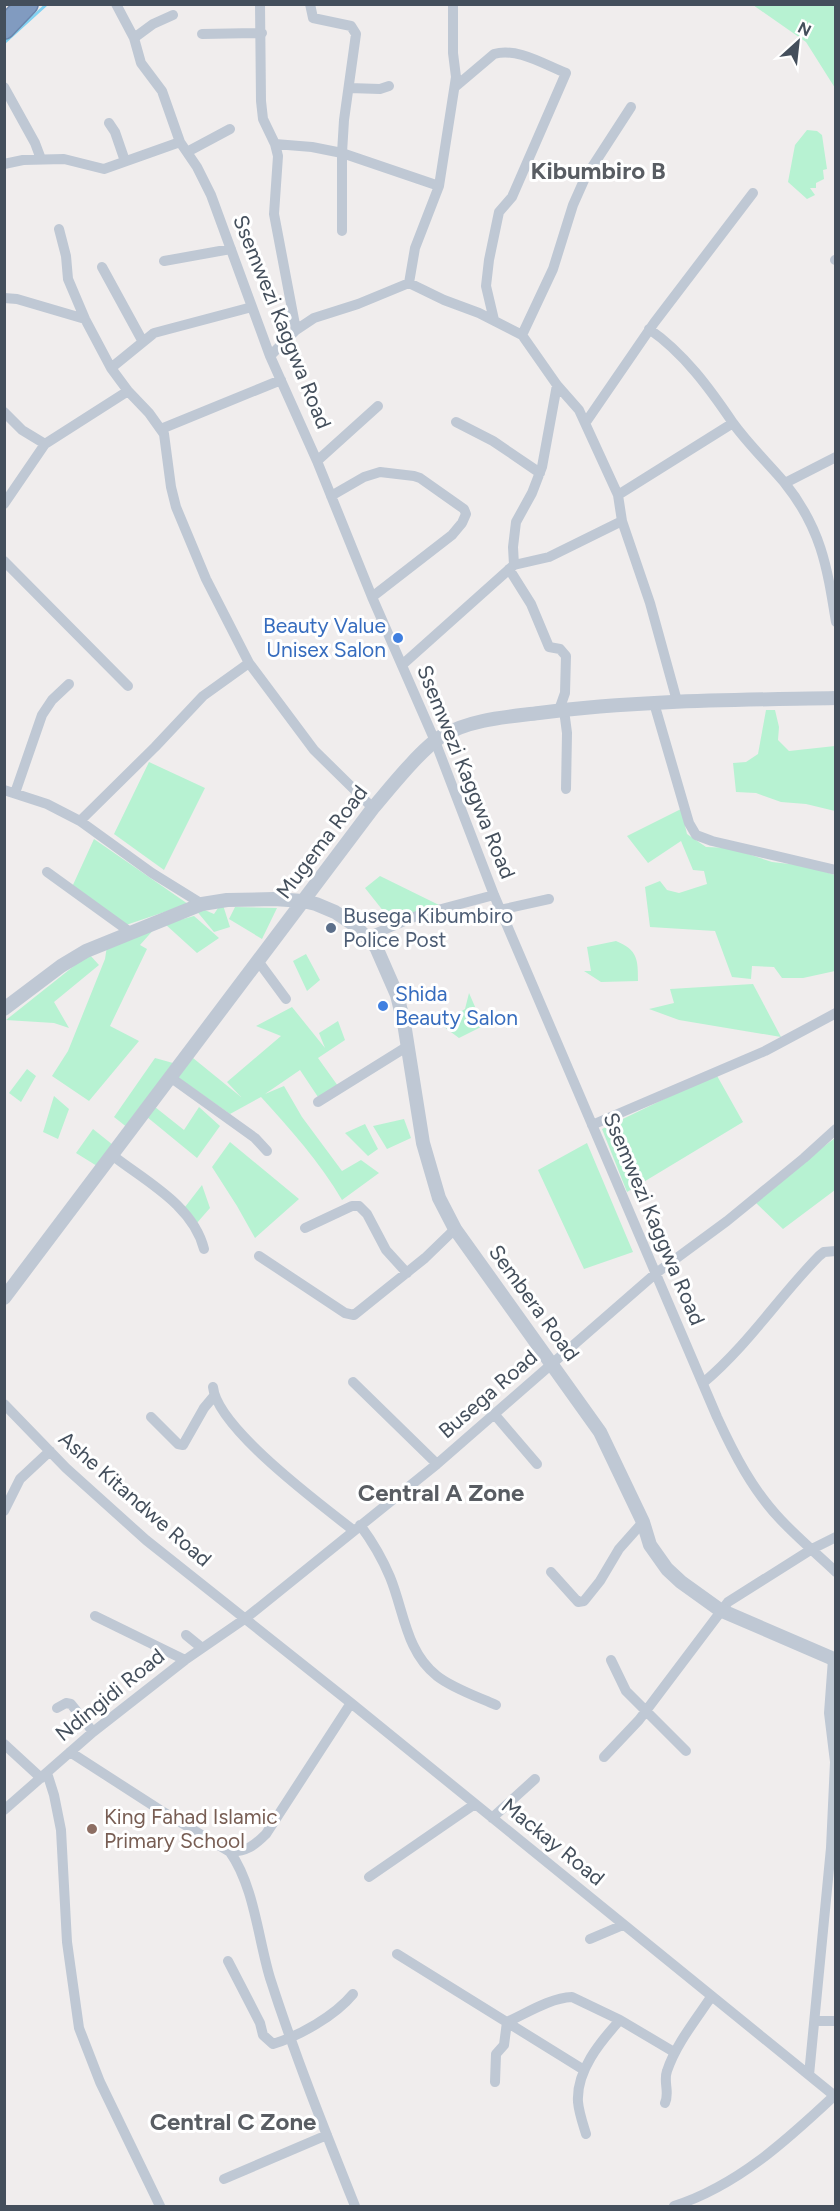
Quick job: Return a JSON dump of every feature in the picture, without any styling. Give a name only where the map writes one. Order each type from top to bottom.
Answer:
[{"type":"highway","points":[[4,28],[27,4]]},
{"type":"street","name":"Ssemwezi Kaggwa Road","points":[[116,4],[134,38],[141,63],[162,91],[183,147],[211,195],[270,356],[317,461],[372,597],[435,741],[500,910],[730,1445],[747,1476],[780,1519],[836,1572]]},
{"type":"street","points":[[260,4],[261,101],[267,131],[275,144],[278,165],[274,214],[296,330]]},
{"type":"street","points":[[310,4],[314,18],[351,26],[356,34],[342,153],[342,231]]},
{"type":"street","points":[[409,283],[415,248],[439,186],[455,87],[453,4]]},
{"type":"street","points":[[134,38],[153,24],[173,15]]},
{"type":"street","points":[[202,34],[262,33]]},
{"type":"street","points":[[455,87],[494,54],[500,52],[514,53],[566,73],[512,197],[499,212],[486,286],[494,320]]},
{"type":"street","points":[[349,88],[389,86]]},
{"type":"street","points":[[4,87],[35,143],[41,159]]},
{"type":"street","points":[[522,335],[553,268],[573,205],[585,178],[631,107]]},
{"type":"street","points":[[109,123],[115,132],[125,161]]},
{"type":"street","points":[[4,164],[23,160],[68,159],[104,169],[125,161],[183,147],[230,129]]},
{"type":"street","points":[[275,144],[312,147],[342,153],[439,186]]},
{"type":"street","points":[[586,422],[649,329],[753,193]]},
{"type":"street","points":[[59,229],[66,256],[68,279],[85,319],[111,368],[161,429],[177,507],[206,579],[249,663],[314,750],[373,808]]},
{"type":"street","points":[[164,261],[231,249]]},
{"type":"street","points":[[102,267],[143,342]]},
{"type":"street","points":[[270,356],[296,330],[314,318],[358,304],[409,283],[494,320],[522,335],[557,385],[575,404],[586,422],[618,495],[622,520],[650,603],[677,701]]},
{"type":"street","points":[[4,298],[26,301],[85,319]]},
{"type":"street","points":[[111,368],[154,333],[252,307]]},
{"type":"street","points":[[649,329],[672,347],[718,400],[733,423],[784,483],[803,510],[820,543],[832,574],[836,622]]},
{"type":"street","points":[[161,429],[281,380]]},
{"type":"street","points":[[557,385],[540,473],[516,522],[511,567],[531,604],[549,646],[560,649],[566,656],[562,710],[567,733],[566,789]]},
{"type":"street","points":[[4,504],[45,444],[128,391]]},
{"type":"street","points":[[317,461],[378,406]]},
{"type":"street","points":[[4,411],[22,430],[45,444]]},
{"type":"street","points":[[456,422],[492,441],[540,473]]},
{"type":"street","points":[[618,495],[733,423]]},
{"type":"street","points":[[784,483],[836,456]]},
{"type":"street","points":[[331,496],[373,473],[407,475],[426,482],[464,509],[466,514],[462,523],[452,535],[372,597]]},
{"type":"street","points":[[4,481],[15,489]]},
{"type":"street","points":[[402,665],[511,567],[549,557],[622,520]]},
{"type":"street","points":[[4,561],[128,686]]},
{"type":"street","points":[[80,821],[203,696],[249,663]]},
{"type":"street","points":[[69,684],[52,700],[42,715],[10,792],[47,804],[80,821],[152,873],[202,904]]},
{"type":"street","name":"Mugema Road","points":[[4,1298],[373,808],[393,783],[435,741],[461,728],[480,722],[562,710],[677,701],[836,698]]},
{"type":"street","points":[[654,703],[689,823],[696,835],[712,841],[836,870]]},
{"type":"street","points":[[47,872],[130,932]]},
{"type":"street","points":[[368,937],[419,915],[494,895]]},
{"type":"street","name":"Sembera Road","points":[[4,1009],[73,958],[130,932],[202,904],[250,898],[303,901],[335,912],[368,937],[386,966],[397,995],[408,1046],[423,1143],[439,1198],[455,1229],[600,1431],[643,1522],[650,1545],[667,1569],[720,1610],[834,1659]]},
{"type":"street","points":[[500,910],[549,898]]},
{"type":"street","points":[[258,961],[286,999]]},
{"type":"street","points":[[592,1125],[765,1051],[836,1013]]},
{"type":"street","points":[[318,1102],[408,1046]]},
{"type":"street","points":[[170,1077],[255,1138],[267,1151]]},
{"type":"street","name":"Busega Road","points":[[246,1618],[437,1464],[656,1274],[735,1214],[836,1129]]},
{"type":"street","points":[[112,1155],[178,1206],[201,1237],[204,1249]]},
{"type":"street","points":[[305,1228],[352,1206],[362,1207],[386,1250],[407,1273]]},
{"type":"street","points":[[259,1256],[350,1315],[359,1312],[407,1273],[455,1229]]},
{"type":"street","points":[[703,1383],[744,1345],[789,1287],[819,1256],[824,1252],[836,1251]]},
{"type":"street","points":[[353,1382],[437,1464]]},
{"type":"street","points":[[151,1417],[178,1444],[183,1445],[213,1392],[230,1421],[252,1445],[357,1527],[376,1548],[391,1579],[410,1639],[420,1658],[438,1677],[496,1705]]},
{"type":"street","name":"Ashe Kitandwe Road","points":[[4,1404],[104,1504],[246,1618]]},
{"type":"street","points":[[495,1415],[537,1464]]},
{"type":"street","points":[[4,1510],[20,1479],[50,1451]]},
{"type":"street","points":[[551,1572],[578,1602],[584,1601],[600,1581],[619,1549],[643,1522]]},
{"type":"street","points":[[604,1757],[646,1710],[720,1610],[735,1596],[836,1537]]},
{"type":"street","points":[[94,1616],[185,1660]]},
{"type":"street","name":"Ndingidi Road","points":[[4,1810],[93,1732],[185,1660],[246,1618]]},
{"type":"street","name":"Mackay Road","points":[[246,1618],[835,2097]]},
{"type":"street","points":[[186,1635],[202,1648]]},
{"type":"street","points":[[809,2075],[831,1888],[835,1762],[829,1713],[834,1659]]},
{"type":"street","points":[[611,1660],[626,1690],[686,1751]]},
{"type":"street","points":[[57,1708],[66,1703],[71,1704],[93,1732]]},
{"type":"street","points":[[230,1852],[242,1852],[266,1834],[351,1703]]},
{"type":"street","points":[[4,1744],[44,1776],[54,1795],[61,1830],[67,1941],[79,2028],[100,2082],[160,2206]]},
{"type":"street","points":[[70,1752],[230,1852],[245,1884],[269,1975],[290,2037],[355,2206]]},
{"type":"street","points":[[492,1818],[536,1779]]},
{"type":"street","points":[[369,1877],[475,1804]]},
{"type":"street","points":[[590,1940],[624,1926]]},
{"type":"street","points":[[397,1954],[585,2070]]},
{"type":"street","points":[[228,1961],[260,2023],[263,2035],[273,2044],[322,2020],[353,1994]]},
{"type":"street","points":[[507,2022],[564,1997],[572,1997],[620,2020],[674,2052]]},
{"type":"street","points":[[665,2103],[668,2095],[666,2074],[674,2052],[711,1997]]},
{"type":"street","points":[[586,2134],[578,2100],[585,2070],[596,2049],[620,2020]]},
{"type":"street","points":[[814,2021],[836,2021]]},
{"type":"street","points":[[495,2082],[496,2054],[504,2045],[507,2022]]},
{"type":"street","points":[[674,2206],[724,2184],[759,2161],[835,2097]]},
{"type":"street","points":[[224,2179],[327,2135]]},
{"type":"green space","points":[[753,5],[835,5],[835,88],[806,42]]},
{"type":"green space","points":[[807,130],[817,131],[822,135],[827,169],[823,170],[824,179],[816,183],[816,188],[810,188],[815,195],[807,199],[788,182],[795,145]]},
{"type":"green space","points":[[766,710],[775,710],[779,727],[778,740],[789,751],[835,746],[835,811],[806,804],[781,802],[756,793],[736,792],[733,763],[746,762],[758,754]]},
{"type":"green space","points":[[149,762],[205,788],[164,870],[114,834]]},
{"type":"green space","points":[[681,809],[687,834],[706,847],[730,848],[772,862],[807,866],[835,875],[835,971],[803,978],[782,978],[774,967],[752,966],[751,979],[732,977],[715,931],[650,927],[645,887],[660,881],[667,890],[679,893],[707,884],[704,871],[693,870],[681,841],[648,863],[627,836]]},
{"type":"green space","points":[[94,839],[188,904],[126,925],[72,887]]},
{"type":"green space","points":[[380,876],[439,905],[392,922],[365,888]]},
{"type":"green space","points":[[222,902],[230,927],[214,932],[195,909],[200,908],[214,914]]},
{"type":"green space","points":[[235,907],[277,908],[262,939],[229,919]]},
{"type":"green space","points":[[194,916],[219,938],[197,953],[165,924]]},
{"type":"green space","points":[[156,927],[140,945],[147,949],[110,1026],[139,1041],[89,1101],[52,1076],[68,1051],[105,959],[107,946]]},
{"type":"green space","points":[[616,941],[633,952],[637,961],[638,981],[601,982],[584,971],[591,971],[587,947]]},
{"type":"green space","points":[[89,954],[99,965],[54,1002],[69,1028],[54,1023],[6,1020]]},
{"type":"green space","points":[[306,954],[320,980],[307,991],[293,961]]},
{"type":"green space","points":[[753,984],[781,1037],[679,1020],[649,1009],[674,1003],[670,989]]},
{"type":"green space","points":[[469,993],[485,1025],[459,1038],[440,1024],[465,1009]]},
{"type":"green space","points":[[292,1007],[325,1048],[319,1033],[338,1021],[345,1040],[318,1058],[338,1086],[318,1097],[300,1070],[265,1094],[284,1086],[302,1117],[342,1171],[361,1160],[379,1173],[342,1200],[314,1159],[261,1097],[230,1114],[173,1074],[193,1058],[241,1097],[227,1082],[281,1036],[256,1026]]},
{"type":"green space","points":[[155,1058],[173,1063],[128,1128],[114,1117]]},
{"type":"green space","points":[[27,1069],[36,1076],[21,1102],[9,1093]]},
{"type":"green space","points":[[716,1074],[743,1122],[627,1192],[602,1129]]},
{"type":"green space","points":[[54,1096],[69,1109],[58,1139],[43,1132]]},
{"type":"green space","points":[[155,1107],[184,1130],[199,1107],[220,1126],[197,1158],[147,1117]]},
{"type":"green space","points":[[404,1119],[411,1138],[387,1149],[373,1126]]},
{"type":"green space","points":[[365,1124],[378,1149],[368,1156],[345,1133]]},
{"type":"green space","points":[[93,1129],[113,1145],[97,1166],[76,1153]]},
{"type":"green space","points":[[835,1138],[835,1190],[783,1229],[753,1200]]},
{"type":"green space","points":[[230,1142],[299,1199],[255,1238],[212,1167]]},
{"type":"green space","points":[[587,1143],[633,1252],[584,1269],[538,1170]]},
{"type":"green space","points":[[202,1185],[210,1208],[196,1224],[185,1207]]},
{"type":"waterway","points":[[4,43],[47,4]]},
{"type":"place","name":"Beauty Value Unisex Salon","points":[[398,638]]},
{"type":"place","name":"Busega Kibumbiro Police Post","points":[[331,928]]},
{"type":"place","name":"Shida Beauty Salon","points":[[383,1006]]},
{"type":"place","name":"King Fahad Islamic Primary School","points":[[92,1829]]},
{"type":"district","name":"Kibumbiro B","points":[[598,171]]},
{"type":"district","name":"Central A Zone","points":[[441,1493]]},
{"type":"district","name":"Central C Zone","points":[[233,2122]]}]
